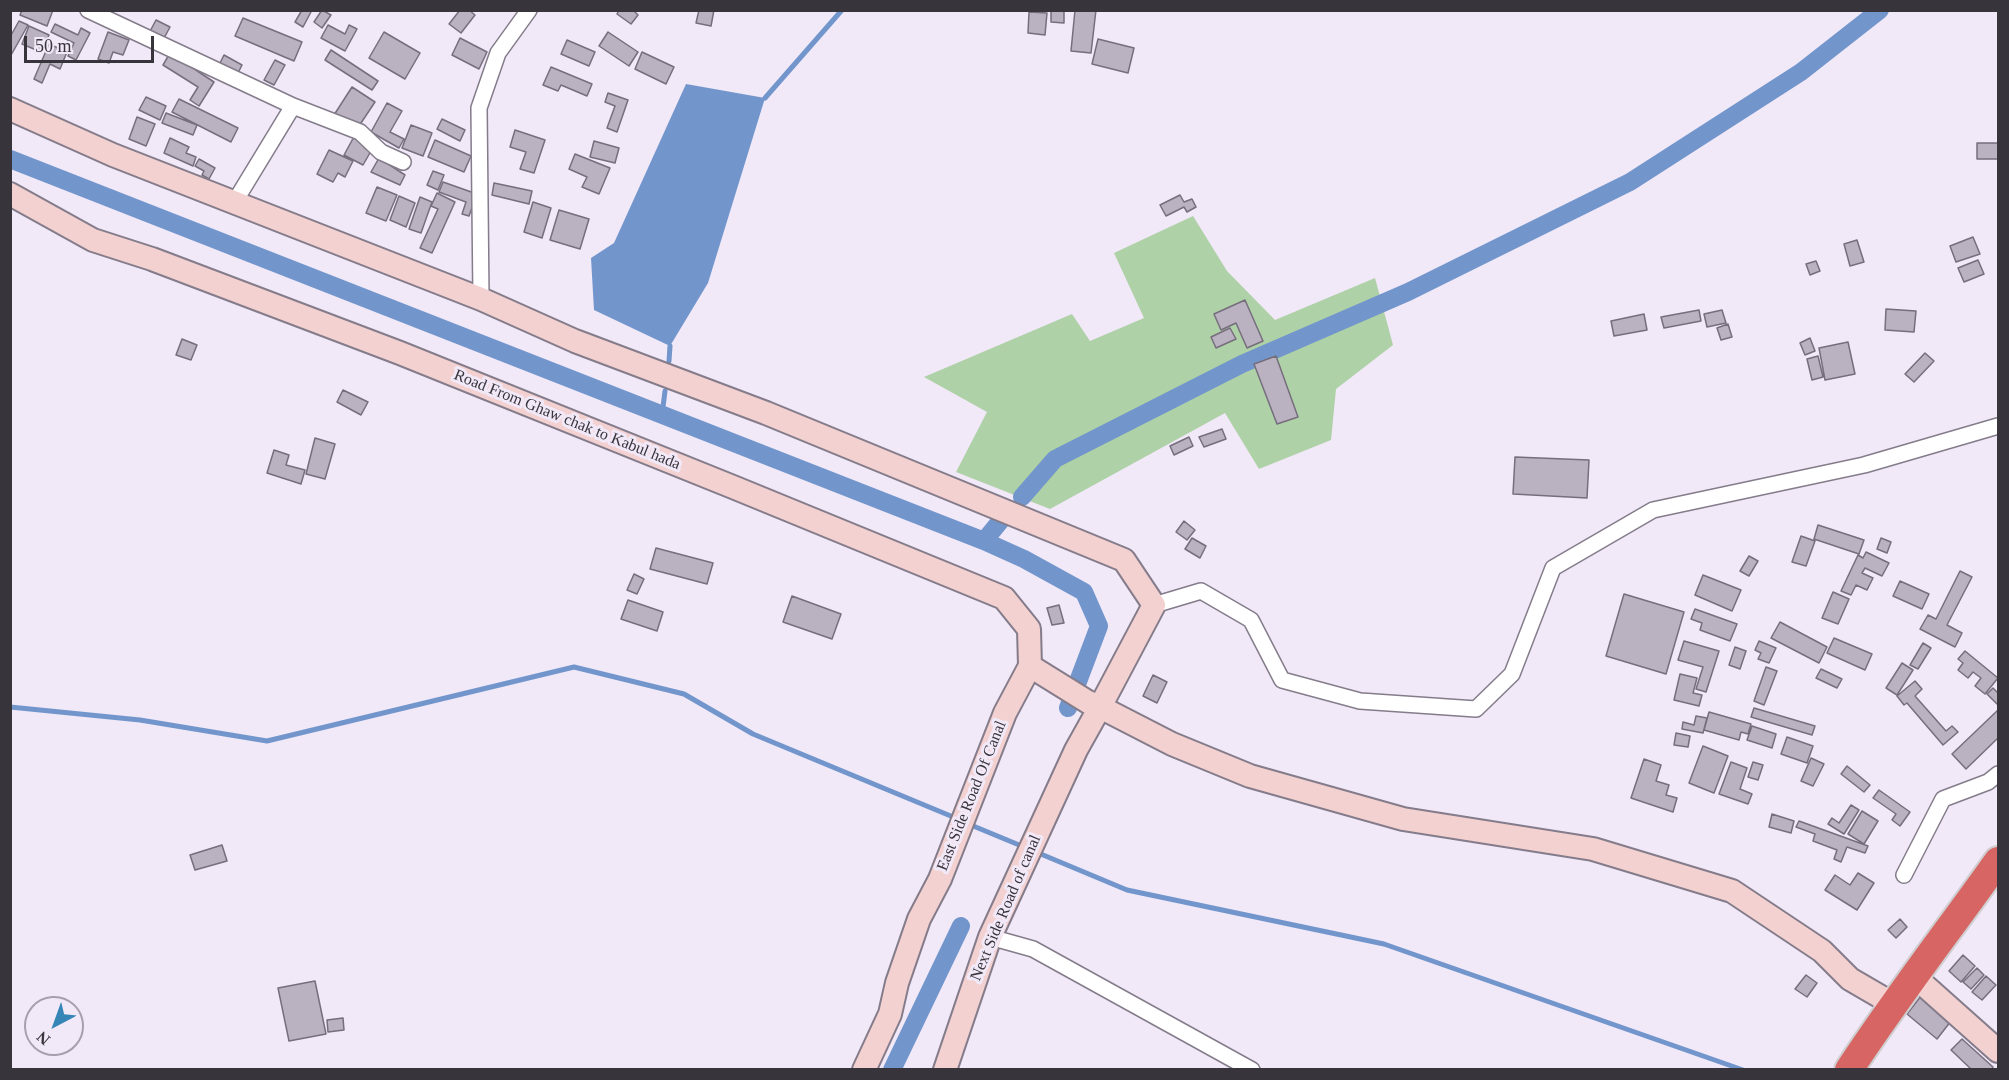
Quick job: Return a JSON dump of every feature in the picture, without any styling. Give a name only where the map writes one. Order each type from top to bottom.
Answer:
[{"type":"highway","points":[[1855,1060],[1893,1004],[1998,861]]},
{"type":"street","points":[[88,10],[293,106],[360,132],[381,152],[403,162]]},
{"type":"street","points":[[482,299],[479,108],[498,53],[529,10]]},
{"type":"street","points":[[234,203],[293,106]]},
{"type":"street","points":[[10,109],[113,155],[482,299],[575,341],[766,413],[1124,560],[1154,605],[1201,591],[1251,620],[1282,680],[1360,701],[1476,709],[1512,674],[1553,567],[1653,510],[1864,465],[1998,426]]},
{"type":"street","name":"Road From Ghaw chak to Kabul hada","points":[[10,194],[93,240],[152,259],[400,353],[723,482],[1004,598],[1029,629],[1037,671],[1005,713]]},
{"type":"street","name":"Next Side Road of canal","points":[[945,1070],[990,938],[1076,750],[1094,705],[1154,605]]},
{"type":"street","points":[[1037,671],[1094,705],[1172,744],[1250,776],[1403,819],[1593,849],[1732,891],[1822,951],[1850,979],[1893,1004]]},
{"type":"street","name":"East Side Road Of Canal","points":[[864,1070],[890,1014],[897,983],[919,919],[940,879],[1005,713]]},
{"type":"street","points":[[1904,875],[1943,799],[1988,782],[1998,774]]},
{"type":"street","points":[[990,938],[1033,949],[1252,1070]]},
{"type":"street","points":[[1915,977],[1998,1051]]},
{"type":"green space","points":[[1193,216],[1227,271],[1275,320],[1375,278],[1393,345],[1336,389],[1331,440],[1259,469],[1225,413],[1050,509],[956,472],[987,412],[924,377],[1072,314],[1090,341],[1144,318],[1114,253]]},
{"type":"water","points":[[686,84],[765,98],[708,283],[670,346],[594,310],[591,258],[614,243]]},
{"type":"building","points":[[22,10],[53,10],[47,26],[20,15]]},
{"type":"building","points":[[302,10],[312,10],[303,27],[295,22]]},
{"type":"building","points":[[322,10],[331,15],[322,28],[314,22]]},
{"type":"building","points":[[460,10],[469,10],[475,15],[461,33],[449,24]]},
{"type":"building","points":[[619,10],[633,10],[638,15],[631,24],[617,14]]},
{"type":"building","points":[[699,10],[714,10],[711,26],[696,23]]},
{"type":"building","points":[[1051,10],[1064,10],[1064,23],[1051,22]]},
{"type":"building","points":[[1075,10],[1096,10],[1091,53],[1071,51]]},
{"type":"building","points":[[1029,12],[1047,13],[1045,35],[1028,33]]},
{"type":"building","points":[[243,18],[302,42],[294,61],[235,36]]},
{"type":"building","points":[[156,20],[170,27],[162,42],[148,35]]},
{"type":"building","points":[[19,21],[28,25],[10,57],[10,37]]},
{"type":"building","points":[[55,24],[78,35],[81,28],[90,33],[76,60],[68,56],[74,43],[51,32]]},
{"type":"building","points":[[328,25],[345,34],[349,25],[357,29],[345,51],[321,38]]},
{"type":"building","points":[[29,26],[49,35],[41,52],[22,44]]},
{"type":"building","points":[[108,32],[129,40],[123,55],[113,52],[109,63],[98,59]]},
{"type":"building","points":[[384,32],[420,53],[405,79],[369,58]]},
{"type":"building","points":[[608,32],[638,52],[629,66],[599,46]]},
{"type":"building","points":[[460,38],[487,52],[479,69],[452,55]]},
{"type":"building","points":[[1098,39],[1134,48],[1128,73],[1092,64]]},
{"type":"building","points":[[567,40],[595,52],[589,66],[561,54]]},
{"type":"building","points":[[49,44],[67,52],[60,69],[50,64],[42,83],[34,79]]},
{"type":"building","points":[[331,50],[378,81],[372,90],[325,60]]},
{"type":"building","points":[[642,52],[674,67],[666,84],[635,69]]},
{"type":"building","points":[[170,53],[214,82],[199,106],[190,100],[198,87],[163,65]]},
{"type":"building","points":[[224,55],[242,65],[237,75],[219,65]]},
{"type":"building","points":[[275,60],[285,65],[274,85],[264,80]]},
{"type":"building","points":[[551,67],[592,84],[587,96],[561,85],[558,91],[543,85]]},
{"type":"building","points":[[352,87],[375,102],[357,129],[334,115]]},
{"type":"building","points":[[608,93],[628,100],[617,132],[607,128],[615,106],[605,102]]},
{"type":"building","points":[[146,97],[166,106],[160,120],[139,110]]},
{"type":"building","points":[[179,99],[238,128],[231,142],[172,112]]},
{"type":"building","points":[[387,103],[402,111],[390,132],[404,139],[399,148],[371,132]]},
{"type":"building","points":[[166,113],[197,125],[193,135],[162,123]]},
{"type":"building","points":[[137,117],[155,124],[146,146],[129,139]]},
{"type":"building","points":[[442,119],[465,130],[460,141],[437,129]]},
{"type":"building","points":[[411,125],[432,133],[423,156],[402,148]]},
{"type":"building","points":[[515,130],[545,140],[534,173],[520,169],[526,152],[510,147]]},
{"type":"building","points":[[356,133],[369,141],[365,148],[371,151],[363,165],[344,155]]},
{"type":"building","points":[[170,138],[189,147],[186,153],[196,157],[193,166],[164,153]]},
{"type":"building","points":[[435,140],[471,156],[464,172],[428,157]]},
{"type":"building","points":[[594,141],[619,148],[615,163],[590,157]]},
{"type":"building","points":[[1977,143],[1998,143],[1998,159],[1977,159]]},
{"type":"building","points":[[329,150],[353,161],[345,177],[338,173],[333,182],[317,174]]},
{"type":"building","points":[[575,154],[610,168],[599,194],[582,187],[587,177],[569,169]]},
{"type":"building","points":[[379,158],[405,175],[400,185],[371,172]]},
{"type":"building","points":[[199,159],[215,168],[209,179],[202,175],[204,171],[195,166]]},
{"type":"building","points":[[433,171],[444,175],[438,190],[427,185]]},
{"type":"building","points":[[443,182],[477,194],[469,216],[462,214],[466,202],[439,192]]},
{"type":"building","points":[[494,183],[532,191],[529,204],[492,195]]},
{"type":"building","points":[[377,187],[397,195],[386,221],[366,213]]},
{"type":"building","points":[[437,193],[455,202],[432,253],[420,248],[438,209],[431,206]]},
{"type":"building","points":[[1180,195],[1184,202],[1192,199],[1196,207],[1187,212],[1184,207],[1166,216],[1160,205]]},
{"type":"building","points":[[399,196],[415,203],[406,227],[390,220]]},
{"type":"building","points":[[420,197],[432,202],[421,233],[409,229]]},
{"type":"building","points":[[533,202],[551,208],[542,238],[524,232]]},
{"type":"building","points":[[559,210],[589,219],[580,249],[550,240]]},
{"type":"building","points":[[1973,237],[1980,254],[1956,262],[1950,246]]},
{"type":"building","points":[[1857,240],[1864,262],[1850,266],[1844,244]]},
{"type":"building","points":[[1978,260],[1984,274],[1964,282],[1958,268]]},
{"type":"building","points":[[1816,261],[1820,271],[1810,275],[1806,264]]},
{"type":"building","points":[[1245,300],[1263,341],[1247,348],[1236,323],[1221,330],[1214,314]]},
{"type":"building","points":[[1886,309],[1916,311],[1914,332],[1885,330]]},
{"type":"building","points":[[1699,310],[1701,321],[1664,328],[1661,317]]},
{"type":"building","points":[[1722,310],[1726,323],[1707,327],[1704,314]]},
{"type":"building","points":[[1644,314],[1647,330],[1614,336],[1611,321]]},
{"type":"building","points":[[1728,324],[1732,337],[1721,340],[1717,328]]},
{"type":"building","points":[[1230,328],[1236,339],[1216,348],[1211,337]]},
{"type":"building","points":[[1810,338],[1815,351],[1805,355],[1800,343]]},
{"type":"building","points":[[182,339],[197,345],[191,360],[176,355]]},
{"type":"building","points":[[1848,342],[1855,374],[1825,380],[1819,348]]},
{"type":"building","points":[[1925,353],[1934,361],[1914,382],[1905,374]]},
{"type":"building","points":[[1276,356],[1298,417],[1277,424],[1254,364]]},
{"type":"building","points":[[1818,356],[1823,377],[1812,380],[1807,359]]},
{"type":"building","points":[[343,390],[368,402],[361,415],[337,402]]},
{"type":"building","points":[[1222,429],[1226,439],[1204,447],[1199,437]]},
{"type":"building","points":[[1189,437],[1193,446],[1174,455],[1170,446]]},
{"type":"building","points":[[315,438],[335,444],[325,479],[306,474]]},
{"type":"building","points":[[274,450],[289,455],[286,465],[305,470],[301,484],[267,473]]},
{"type":"building","points":[[1515,457],[1589,460],[1587,498],[1513,494]]},
{"type":"building","points":[[1184,521],[1195,530],[1187,540],[1176,532]]},
{"type":"building","points":[[1818,525],[1864,540],[1859,554],[1814,539]]},
{"type":"building","points":[[1801,536],[1815,541],[1806,566],[1792,562]]},
{"type":"building","points":[[1192,538],[1206,546],[1200,558],[1185,549]]},
{"type":"building","points":[[1881,538],[1891,542],[1887,553],[1877,549]]},
{"type":"building","points":[[656,548],[713,563],[707,584],[650,569]]},
{"type":"building","points":[[1866,552],[1889,563],[1882,576],[1865,568],[1862,573],[1873,578],[1867,590],[1856,585],[1851,595],[1841,591],[1858,555],[1863,558]]},
{"type":"building","points":[[1749,556],[1758,561],[1749,576],[1740,571]]},
{"type":"building","points":[[1960,571],[1972,577],[1947,625],[1962,633],[1955,647],[1920,629],[1928,615],[1936,619]]},
{"type":"building","points":[[634,574],[644,579],[637,594],[627,590]]},
{"type":"building","points":[[1703,575],[1741,590],[1732,611],[1695,595]]},
{"type":"building","points":[[1900,581],[1929,594],[1922,609],[1893,596]]},
{"type":"building","points":[[1833,592],[1849,599],[1838,624],[1822,618]]},
{"type":"building","points":[[1624,594],[1684,612],[1666,674],[1606,656]]},
{"type":"building","points":[[792,596],[841,614],[832,639],[783,622]]},
{"type":"building","points":[[628,600],[663,612],[657,631],[621,619]]},
{"type":"building","points":[[1059,605],[1064,623],[1052,625],[1047,608]]},
{"type":"building","points":[[1695,609],[1737,624],[1730,641],[1700,630],[1702,623],[1691,619]]},
{"type":"building","points":[[1780,622],[1827,647],[1819,663],[1771,638]]},
{"type":"building","points":[[1834,638],[1872,654],[1865,670],[1827,653]]},
{"type":"building","points":[[1684,641],[1719,651],[1706,692],[1696,689],[1703,667],[1678,660]]},
{"type":"building","points":[[1759,641],[1776,648],[1769,663],[1758,659],[1761,653],[1755,650]]},
{"type":"building","points":[[1923,643],[1931,648],[1918,669],[1910,665]]},
{"type":"building","points":[[1735,647],[1746,651],[1740,669],[1729,665]]},
{"type":"building","points":[[1965,651],[1998,678],[1985,694],[1975,686],[1981,678],[1973,672],[1968,678],[1958,670],[1963,663],[1958,659]]},
{"type":"building","points":[[1902,663],[1913,670],[1897,695],[1886,688]]},
{"type":"building","points":[[1766,667],[1777,671],[1764,705],[1754,701]]},
{"type":"building","points":[[1821,669],[1842,679],[1837,688],[1816,678]]},
{"type":"building","points":[[1680,674],[1697,678],[1693,693],[1702,695],[1699,706],[1674,700]]},
{"type":"building","points":[[1153,675],[1167,682],[1157,703],[1143,696]]},
{"type":"building","points":[[1915,681],[1922,689],[1915,696],[1946,731],[1952,726],[1958,732],[1943,745],[1907,703],[1904,705],[1897,696]]},
{"type":"building","points":[[1993,688],[1998,693],[1998,705],[1987,694]]},
{"type":"building","points":[[1754,708],[1815,726],[1812,735],[1751,717]]},
{"type":"building","points":[[1998,710],[1998,738],[1966,769],[1952,754]]},
{"type":"building","points":[[1709,712],[1751,724],[1748,734],[1741,732],[1739,740],[1704,730]]},
{"type":"building","points":[[1696,716],[1707,718],[1703,733],[1682,729],[1683,722],[1694,725]]},
{"type":"building","points":[[1752,726],[1776,734],[1772,748],[1747,740]]},
{"type":"building","points":[[1676,733],[1690,736],[1688,747],[1674,745]]},
{"type":"building","points":[[1787,737],[1813,746],[1807,763],[1781,754]]},
{"type":"building","points":[[1703,746],[1728,756],[1714,793],[1689,783]]},
{"type":"building","points":[[1811,758],[1824,764],[1813,786],[1801,781]]},
{"type":"building","points":[[1644,759],[1661,765],[1656,781],[1669,785],[1666,795],[1677,798],[1673,812],[1631,798]]},
{"type":"building","points":[[1731,762],[1747,768],[1740,789],[1752,794],[1748,804],[1719,794]]},
{"type":"building","points":[[1753,762],[1763,765],[1758,780],[1748,777]]},
{"type":"building","points":[[1847,766],[1870,785],[1864,792],[1841,774]]},
{"type":"building","points":[[1879,790],[1910,812],[1900,826],[1892,820],[1896,814],[1873,798]]},
{"type":"building","points":[[1851,805],[1859,810],[1844,834],[1828,824],[1832,818],[1839,823]]},
{"type":"building","points":[[1862,811],[1878,821],[1864,844],[1848,834]]},
{"type":"building","points":[[1772,814],[1794,821],[1791,833],[1769,827]]},
{"type":"building","points":[[1799,821],[1868,846],[1865,853],[1847,847],[1841,862],[1834,859],[1837,850],[1813,841],[1815,834],[1796,827]]},
{"type":"building","points":[[222,845],[227,861],[195,870],[190,855]]},
{"type":"building","points":[[1858,873],[1874,883],[1857,910],[1825,890],[1835,875],[1850,885]]},
{"type":"building","points":[[1900,919],[1907,927],[1896,938],[1888,930]]},
{"type":"building","points":[[1963,955],[1975,966],[1961,982],[1949,971]]},
{"type":"building","points":[[1977,968],[1984,975],[1971,989],[1963,982]]},
{"type":"building","points":[[1806,975],[1817,983],[1807,997],[1795,989]]},
{"type":"building","points":[[1986,976],[1996,985],[1982,1000],[1972,992]]},
{"type":"building","points":[[315,981],[326,1034],[289,1041],[278,988]]},
{"type":"building","points":[[1921,996],[1951,1021],[1937,1039],[1907,1014]]},
{"type":"building","points":[[343,1018],[344,1030],[328,1032],[327,1020]]},
{"type":"building","points":[[1962,1039],[1993,1067],[1991,1070],[1972,1070],[1951,1050]]},
{"type":"waterway","points":[[765,98],[842,10]]},
{"type":"waterway","points":[[1022,497],[1055,459],[1242,364],[1408,292],[1630,182],[1801,72],[1880,10]]},
{"type":"waterway","points":[[10,159],[984,541],[1024,559],[1084,592],[1099,626],[1068,708]]},
{"type":"waterway","points":[[669,361],[670,346]]},
{"type":"waterway","points":[[662,415],[665,391]]},
{"type":"waterway","points":[[984,541],[1002,519]]},
{"type":"waterway","points":[[10,707],[140,720],[267,741],[574,667],[684,694],[753,734],[958,819]]},
{"type":"waterway","points":[[966,823],[1024,847]]},
{"type":"waterway","points":[[1036,852],[1127,890],[1384,944],[1743,1070]]},
{"type":"waterway","points":[[892,1070],[961,926]]}]
